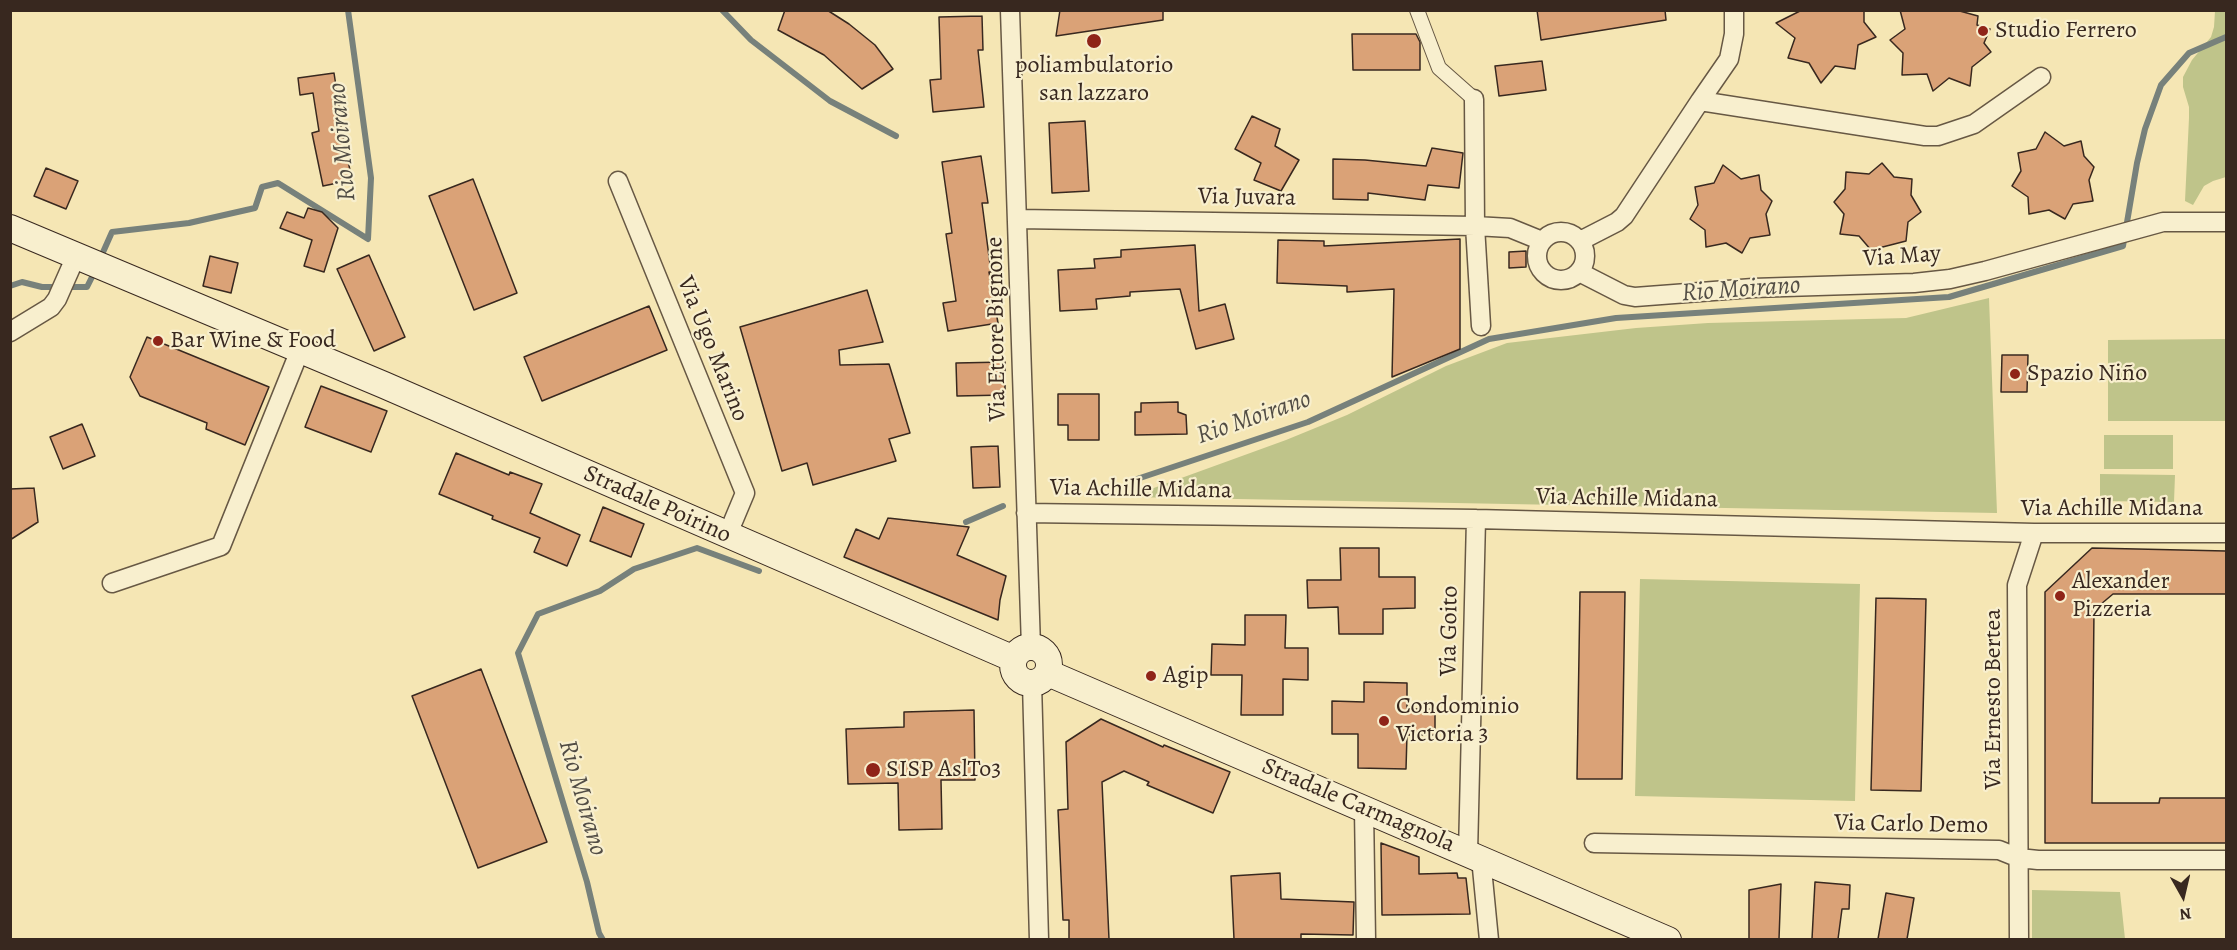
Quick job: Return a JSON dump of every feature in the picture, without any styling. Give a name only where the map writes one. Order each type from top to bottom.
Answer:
[{"type":"main road","name":"Stradale Poirino","points":[[10,228],[88,266],[300,350],[727,536],[1022,653]]},
{"type":"main road","points":[[1022,653],[1037,648],[1047,655],[1049,661],[1040,678]]},
{"type":"main road","name":"Stradale Carmagnola","points":[[1040,678],[1364,809],[1668,939]]},
{"type":"street","name":"Via Ettore Bignone","points":[[1010,10],[1026,513],[1022,653]]},
{"type":"street","points":[[1417,10],[1439,68],[1474,99],[1475,226],[1481,326]]},
{"type":"street","points":[[1580,241],[1624,216],[1729,59],[1734,34],[1734,10]]},
{"type":"street","points":[[1700,101],[1925,136],[1938,136],[1974,124],[2041,77]]},
{"type":"street","name":"Via Ugo Marino","points":[[618,181],[744,493],[727,536]]},
{"type":"street","name":"Via Juvara","points":[[1018,219],[1475,226],[1510,228],[1542,241]]},
{"type":"street","name":"Via May","points":[[1579,272],[1624,295],[1635,297],[1753,288],[1914,283],[1950,279],[1985,271],[2163,222],[2226,222]]},
{"type":"street","points":[[1561,231],[1580,241],[1585,256],[1584,265],[1579,272],[1565,279],[1549,277],[1543,272],[1537,257],[1542,241],[1547,236],[1561,231]]},
{"type":"street","points":[[10,332],[51,307],[88,266]]},
{"type":"street","points":[[112,583],[221,546],[300,350]]},
{"type":"street","name":"Via Achille Midana","points":[[1026,513],[1476,519],[2034,533],[2226,533]]},
{"type":"street","name":"Via Goito","points":[[1476,519],[1475,856],[1489,939]]},
{"type":"street","name":"Via Ernesto Bertea","points":[[2019,939],[2017,585],[2034,533]]},
{"type":"street","points":[[1039,939],[1040,678]]},
{"type":"street","points":[[1364,809],[1365,939]]},
{"type":"street","name":"Via Carlo Demo","points":[[1594,843],[1999,850],[2019,858],[2038,860],[2226,860]]},
{"type":"green space","points":[[2215,11],[2226,11],[2226,177],[2204,186],[2193,205],[2185,201],[2189,107],[2183,87],[2183,77],[2192,60],[2211,37]]},
{"type":"green space","points":[[1989,298],[1997,513],[1129,497],[1286,440],[1347,415],[1446,366],[1507,343],[1636,328],[1708,323],[1906,318]]},
{"type":"green space","points":[[2226,339],[2226,421],[2108,421],[2108,340]]},
{"type":"green space","points":[[2104,435],[2173,435],[2173,469],[2104,469]]},
{"type":"green space","points":[[2100,474],[2175,475],[2174,502],[2100,501]]},
{"type":"green space","points":[[1640,579],[1860,584],[1855,801],[1635,796]]},
{"type":"green space","points":[[2032,890],[2120,892],[2125,939],[2032,939]]},
{"type":"building","points":[[785,10],[827,10],[875,45],[893,69],[862,89],[824,55],[778,30]]},
{"type":"building","points":[[1060,10],[1163,10],[1163,20],[1056,36]]},
{"type":"building","points":[[1537,10],[1665,10],[1666,20],[1541,40]]},
{"type":"building","points":[[1802,10],[1864,10],[1864,22],[1876,37],[1858,45],[1855,69],[1835,66],[1821,83],[1809,63],[1788,58],[1795,38],[1776,23]]},
{"type":"building","points":[[1900,10],[1956,10],[1978,16],[1977,25],[1990,29],[1984,43],[1991,52],[1972,67],[1970,86],[1949,78],[1933,91],[1927,74],[1902,75],[1903,53],[1890,40],[1905,29]]},
{"type":"building","points":[[982,16],[983,50],[978,50],[984,107],[933,112],[930,80],[941,79],[939,17]]},
{"type":"building","points":[[1352,34],[1416,34],[1420,42],[1420,70],[1353,70]]},
{"type":"building","points":[[1542,61],[1546,90],[1499,96],[1495,66]]},
{"type":"building","points":[[334,73],[340,112],[338,112],[352,180],[323,186],[312,133],[319,131],[313,93],[300,95],[298,78]]},
{"type":"building","points":[[1252,116],[1280,129],[1275,146],[1299,160],[1281,191],[1254,180],[1261,163],[1235,149]]},
{"type":"building","points":[[1085,121],[1089,191],[1052,193],[1049,123]]},
{"type":"building","points":[[2045,132],[2064,146],[2081,141],[2084,156],[2094,167],[2089,180],[2093,201],[2073,204],[2065,219],[2049,210],[2029,214],[2028,197],[2012,186],[2021,171],[2018,153],[2036,149]]},
{"type":"building","points":[[1432,148],[1463,153],[1459,188],[1428,185],[1425,200],[1368,193],[1368,200],[1333,199],[1333,159],[1426,166]]},
{"type":"building","points":[[981,156],[988,203],[982,203],[991,272],[989,272],[998,323],[948,331],[943,303],[956,301],[946,234],[952,233],[942,162]]},
{"type":"building","points":[[1882,163],[1894,177],[1912,179],[1911,195],[1921,212],[1908,222],[1906,241],[1871,250],[1859,236],[1840,234],[1844,214],[1834,202],[1845,189],[1846,172],[1869,174]]},
{"type":"building","points":[[1723,165],[1741,179],[1759,175],[1761,190],[1772,201],[1766,214],[1770,235],[1750,238],[1742,253],[1726,243],[1706,247],[1705,230],[1690,219],[1698,205],[1695,187],[1714,183]]},
{"type":"building","points":[[46,168],[78,181],[66,209],[34,196]]},
{"type":"building","points":[[473,179],[517,293],[474,310],[429,196]]},
{"type":"building","points":[[308,208],[322,212],[338,228],[324,272],[304,266],[312,240],[280,228],[287,212],[304,218]]},
{"type":"building","points":[[1460,239],[1460,349],[1392,377],[1394,289],[1347,292],[1347,286],[1277,283],[1278,240],[1324,241],[1324,246]]},
{"type":"building","points":[[1195,245],[1199,311],[1225,304],[1234,339],[1196,349],[1180,289],[1130,292],[1130,296],[1096,299],[1097,309],[1060,311],[1058,270],[1095,268],[1094,259],[1121,257],[1121,250]]},
{"type":"building","points":[[1526,251],[1526,267],[1509,268],[1509,252]]},
{"type":"building","points":[[369,255],[405,337],[374,351],[337,269]]},
{"type":"building","points":[[210,256],[238,263],[231,293],[203,286]]},
{"type":"building","points":[[867,290],[883,342],[839,350],[840,365],[889,364],[910,433],[889,439],[896,461],[813,485],[807,463],[782,471],[740,327]]},
{"type":"building","points":[[649,306],[667,350],[542,401],[524,357]]},
{"type":"building","points":[[147,337],[269,387],[245,445],[206,429],[207,423],[140,396],[130,377]]},
{"type":"building","name":"Spazio Niño","points":[[2002,355],[2028,355],[2027,392],[2001,392]]},
{"type":"building","points":[[1005,362],[1005,395],[957,396],[956,363]]},
{"type":"building","points":[[321,386],[387,411],[371,452],[305,427]]},
{"type":"building","points":[[1058,394],[1099,394],[1099,440],[1068,440],[1068,425],[1058,425]]},
{"type":"building","points":[[1178,402],[1178,412],[1186,415],[1187,434],[1135,435],[1135,412],[1141,412],[1141,403]]},
{"type":"building","points":[[82,424],[95,456],[63,469],[50,437]]},
{"type":"building","points":[[998,446],[1000,487],[973,488],[971,447]]},
{"type":"building","points":[[456,453],[509,475],[510,472],[542,484],[530,513],[580,535],[567,566],[534,552],[540,538],[439,494]]},
{"type":"building","points":[[34,488],[38,522],[10,540],[10,489]]},
{"type":"building","points":[[603,507],[644,524],[631,557],[590,541]]},
{"type":"building","points":[[888,518],[969,527],[957,555],[1006,576],[998,620],[844,557],[856,529],[879,539]]},
{"type":"building","points":[[1340,548],[1379,548],[1379,577],[1415,577],[1415,608],[1383,609],[1383,634],[1339,634],[1338,607],[1308,608],[1307,580],[1341,580]]},
{"type":"building","points":[[2092,548],[2226,551],[2226,594],[2113,594],[2094,610],[2092,803],[2159,803],[2160,798],[2226,798],[2226,843],[2045,843],[2045,592]]},
{"type":"building","points":[[1580,592],[1625,592],[1622,779],[1577,779]]},
{"type":"building","points":[[1876,598],[1926,599],[1921,791],[1871,790]]},
{"type":"building","points":[[1245,615],[1286,615],[1285,648],[1308,648],[1308,680],[1283,679],[1283,715],[1241,715],[1242,675],[1211,675],[1212,644],[1245,645]]},
{"type":"building","points":[[481,669],[547,842],[478,868],[412,696]]},
{"type":"building","name":"Condominio Victoria 3","points":[[1364,682],[1407,683],[1407,709],[1435,709],[1435,735],[1407,735],[1406,769],[1358,768],[1358,734],[1332,734],[1332,701],[1364,702]]},
{"type":"building","name":"SISP AslTo3","points":[[974,710],[975,780],[941,780],[942,829],[899,830],[898,783],[848,784],[846,729],[904,727],[904,712]]},
{"type":"building","points":[[1101,719],[1163,747],[1164,745],[1230,772],[1213,813],[1147,785],[1149,782],[1124,771],[1102,782],[1109,939],[1069,939],[1069,920],[1063,920],[1058,810],[1068,809],[1066,742]]},
{"type":"building","points":[[1381,843],[1419,857],[1419,874],[1457,873],[1458,878],[1466,878],[1470,914],[1382,915]]},
{"type":"building","points":[[1280,873],[1281,899],[1354,902],[1353,935],[1301,934],[1301,939],[1234,939],[1231,876]]},
{"type":"building","points":[[1815,882],[1850,885],[1849,909],[1842,909],[1838,939],[1812,939]]},
{"type":"building","points":[[1781,884],[1779,939],[1749,939],[1749,890]]},
{"type":"building","points":[[1886,893],[1914,898],[1907,939],[1878,939]]},
{"type":"waterway","name":"Rio Moirano","points":[[100,259],[112,232],[189,223],[255,208],[262,187],[278,183],[368,239],[371,178],[348,10]]},
{"type":"waterway","points":[[722,10],[751,40],[830,101],[896,136]]},
{"type":"waterway","name":"Rio Moirano","points":[[1134,480],[1308,422],[1489,339],[1616,318],[1949,297],[2123,246],[2145,129],[2161,85],[2189,53],[2226,37]]},
{"type":"waterway","name":"Rio Moirano","points":[[10,286],[22,282],[42,287],[87,287],[95,271]]},
{"type":"waterway","points":[[966,522],[1003,506]]},
{"type":"waterway","points":[[603,940],[599,933],[587,882],[518,653],[538,614],[600,591],[634,569],[697,548],[759,571]]},
{"type":"place","name":"Studio Ferrero","points":[[1983,31]]},
{"type":"place","name":"poliambulatorio san lazzaro","points":[[1094,41]]},
{"type":"place","name":"Bar Wine & Food","points":[[158,341]]},
{"type":"place","name":"Spazio Niño","points":[[2015,374]]},
{"type":"place","name":"Alexander Pizzeria","points":[[2060,596]]},
{"type":"place","name":"Agip","points":[[1151,676]]},
{"type":"place","name":"Condominio Victoria 3","points":[[1384,721]]},
{"type":"place","name":"SISP AslTo3","points":[[873,770]]}]
